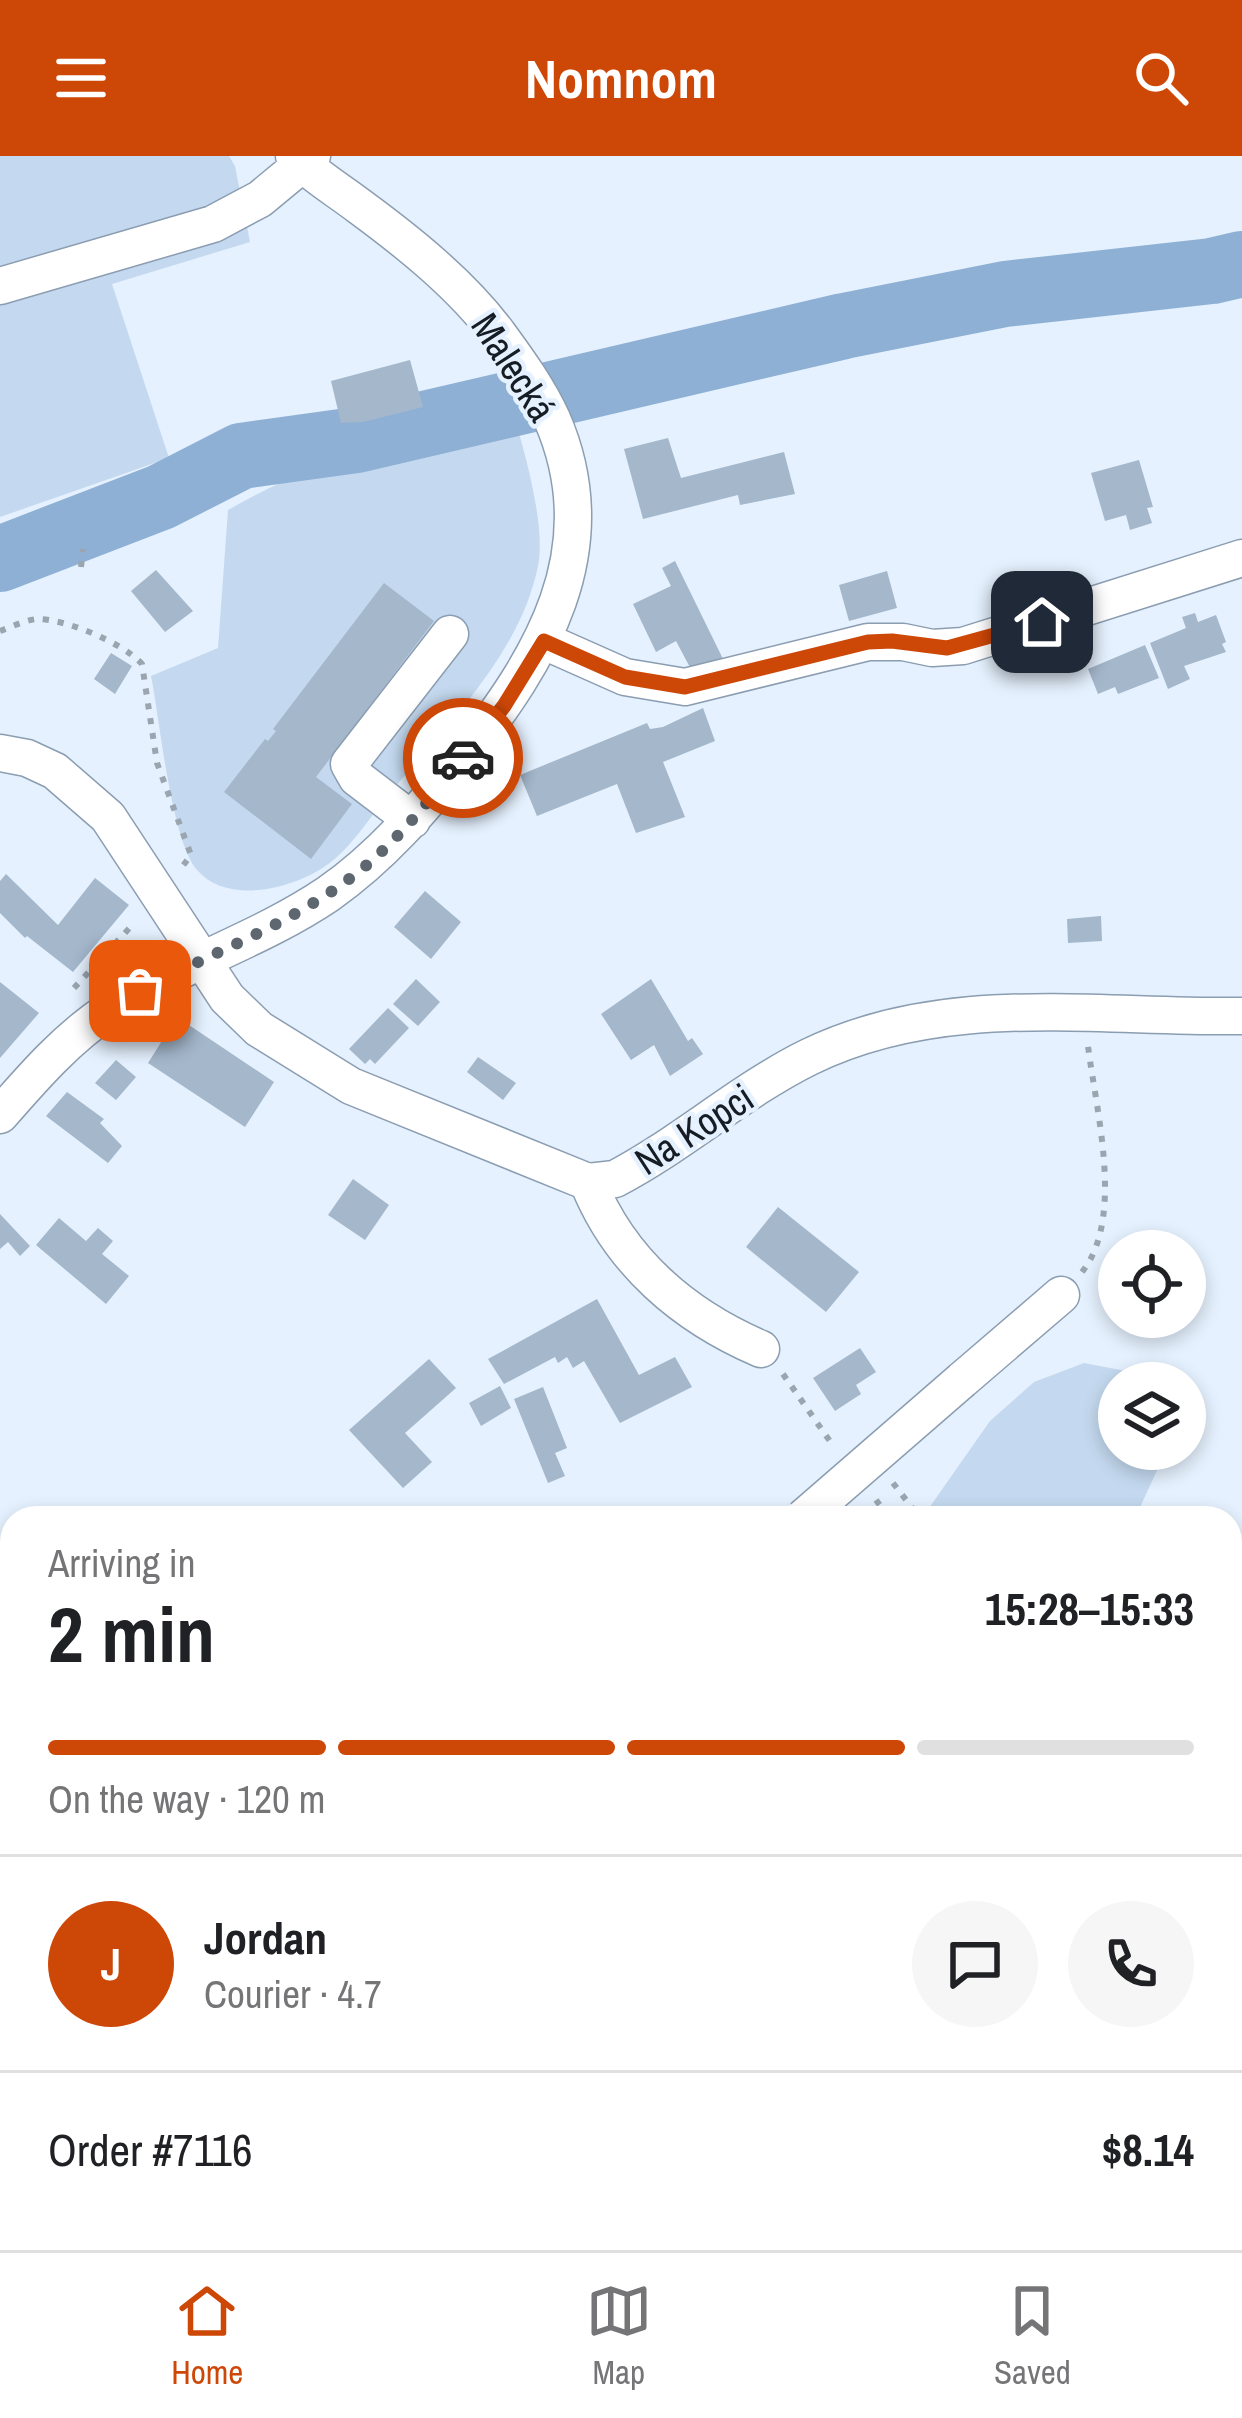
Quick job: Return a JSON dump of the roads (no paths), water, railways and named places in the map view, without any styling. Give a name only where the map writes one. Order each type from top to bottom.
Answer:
[{"type":"street","points":[[0,286],[213,224],[260,199],[303,159]]},
{"type":"street","name":"Malecká","points":[[0,1115],[87,1026],[140,991],[274,926],[363,868],[412,820],[504,706],[544,641],[564,585],[570,534],[568,480],[550,415],[496,331],[455,287],[303,159]]},
{"type":"street","points":[[544,641],[625,677],[685,687],[868,642],[963,646],[1242,558]]},
{"type":"street","points":[[412,820],[357,778],[349,764],[450,634]]},
{"type":"street","name":"Na Kopci","points":[[0,753],[27,758],[55,771],[108,818],[243,1016],[334,1077],[588,1182],[627,1173],[773,1077],[844,1042],[945,1018],[1003,1012],[1242,1016]]},
{"type":"street","points":[[588,1182],[617,1238],[649,1276],[696,1317],[761,1349]]},
{"type":"street","points":[[817,1506],[1060,1295]]},
{"type":"waterway","points":[[0,559],[161,497],[241,456],[356,440],[844,326],[1005,294],[1242,264]]}]
